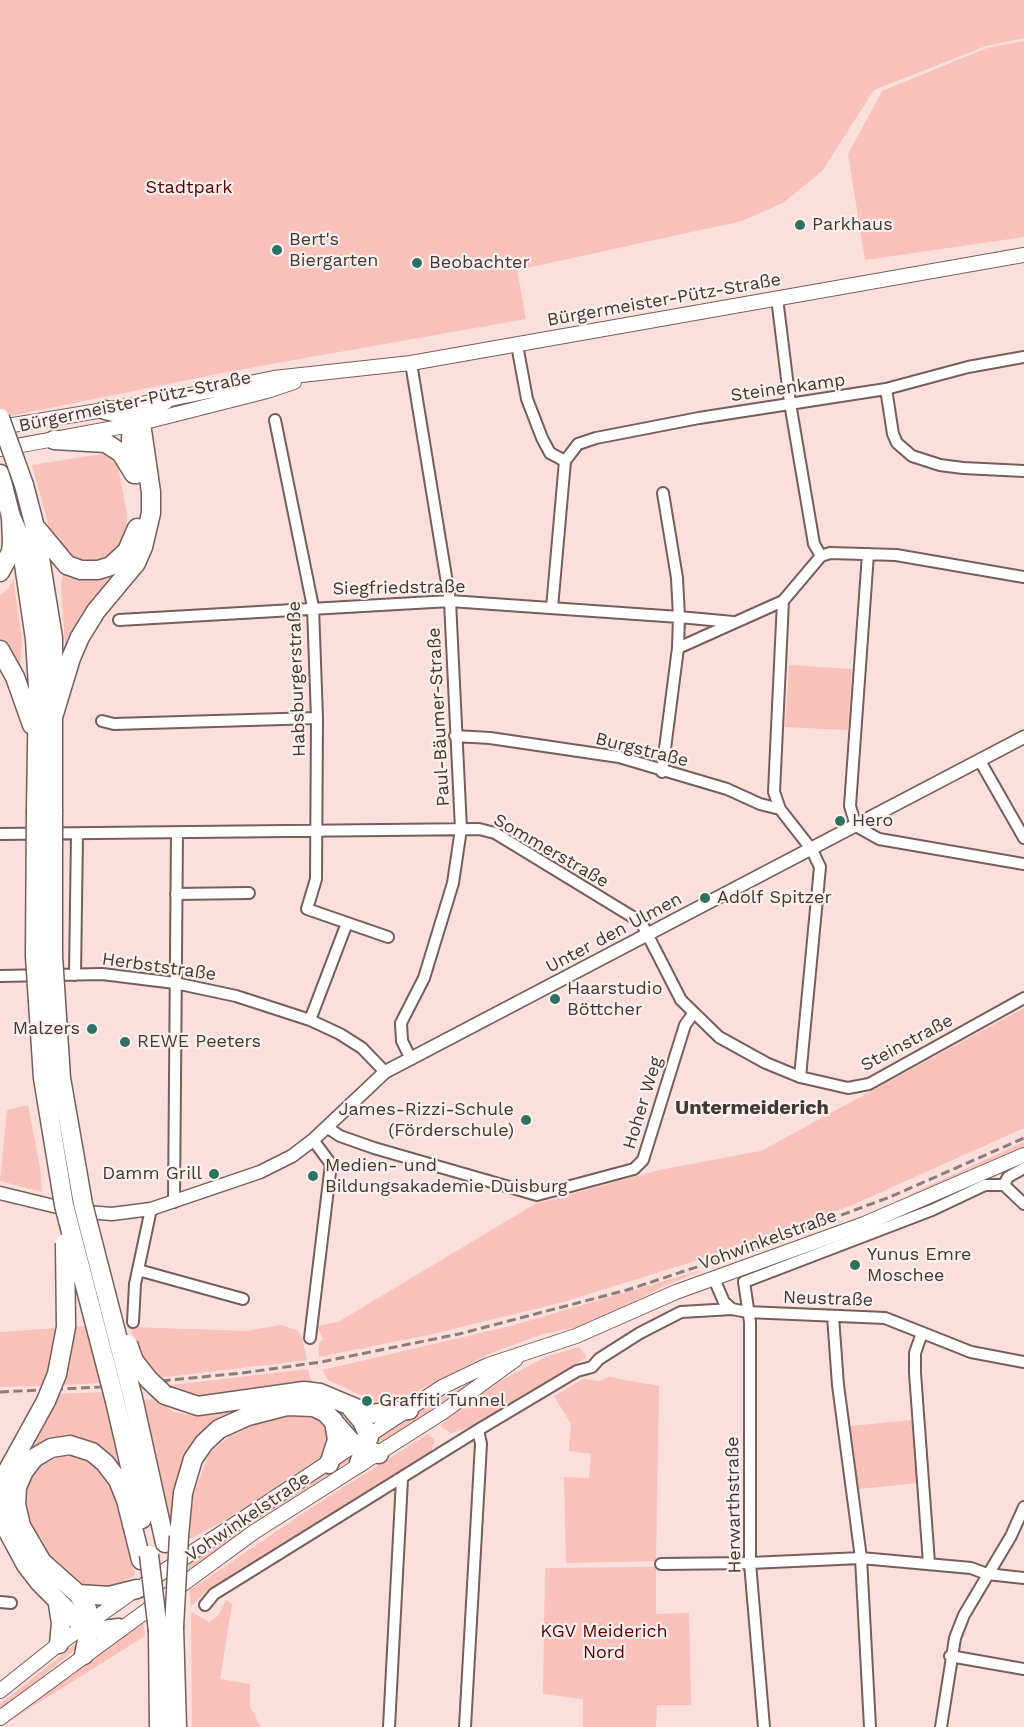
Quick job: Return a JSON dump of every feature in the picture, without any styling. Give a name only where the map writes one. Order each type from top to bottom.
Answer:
[{"type":"highway","points":[[135,422],[165,400]]},
{"type":"highway","points":[[105,410],[135,422]]},
{"type":"highway","points":[[0,418],[24,485],[35,527],[52,638],[54,714],[35,945],[43,1078],[64,1205],[124,1399],[172,1539]]},
{"type":"highway","points":[[35,527],[67,565],[81,570],[98,570],[111,566],[127,551],[134,538],[140,510],[135,422]]},
{"type":"highway","points":[[54,714],[65,675],[80,637],[96,611],[125,579],[143,547],[151,513],[151,492],[135,422]]},
{"type":"highway","points":[[54,440],[106,443],[121,453],[138,480]]},
{"type":"highway","points":[[2,482],[20,537],[35,639],[37,741],[45,810],[62,1078],[83,1204],[103,1282],[124,1399],[145,1557]]},
{"type":"highway","points":[[0,572],[11,552],[12,517]]},
{"type":"highway","points":[[0,650],[22,693],[37,741]]},
{"type":"highway","points":[[64,1205],[66,1327],[57,1374],[46,1401],[8,1470],[1,1505],[10,1539],[26,1565],[58,1604],[88,1625],[119,1628]]},
{"type":"highway","points":[[103,1282],[134,1360],[148,1380],[165,1395],[198,1406],[304,1391],[320,1393],[351,1408],[379,1415],[409,1410]]},
{"type":"highway","points":[[159,1727],[172,1539],[187,1475],[204,1443],[219,1429],[248,1416],[287,1406],[314,1407],[365,1450]]},
{"type":"highway","points":[[351,1408],[365,1450]]},
{"type":"highway","points":[[329,1464],[337,1440],[334,1422]]},
{"type":"highway","points":[[84,1655],[88,1625],[78,1594],[42,1562],[21,1527],[16,1504],[17,1487],[24,1471],[34,1458],[51,1448],[70,1445],[92,1452],[105,1463],[118,1480],[126,1500],[166,1629],[177,1727]]},
{"type":"highway","points":[[78,1594],[109,1596],[137,1589]]},
{"type":"highway","points":[[58,1604],[61,1623],[59,1644]]},
{"type":"main road","name":"Bürgermeister-Pütz-Straße","points":[[0,427],[165,400],[274,378],[310,376],[411,363],[1024,255]]},
{"type":"main road","name":"Bürgermeister-Pütz-Straße","points":[[0,448],[54,440],[135,422],[267,391],[310,376]]},
{"type":"main road","name":"Vohwinkelstraße","points":[[0,1718],[119,1628],[365,1450],[409,1410],[452,1383],[488,1365],[576,1336],[676,1292],[864,1224],[1024,1155]]},
{"type":"main road","name":"Vohwinkelstraße","points":[[0,1691],[59,1644],[137,1589],[329,1464],[365,1450],[492,1379],[522,1354]]},
{"type":"street","points":[[777,298],[790,403],[814,544],[821,556]]},
{"type":"street","points":[[517,345],[527,399],[542,438],[550,453],[565,462],[552,608]]},
{"type":"street","name":"Steinenkamp","points":[[565,462],[578,444],[596,438],[790,403],[886,389],[968,367],[1024,357]]},
{"type":"street","name":"Paul-Bäumer-Straße","points":[[411,363],[450,601],[461,829],[450,894],[424,978],[401,1023],[402,1041],[411,1059]]},
{"type":"street","points":[[886,389],[893,434],[897,443],[912,456],[940,465],[1024,471]]},
{"type":"street","name":"Habsburgerstraße","points":[[275,420],[313,607],[317,718],[316,831]]},
{"type":"street","points":[[662,772],[678,648],[679,617],[677,578],[663,493]]},
{"type":"street","points":[[678,648],[783,601],[821,556],[831,553],[896,555],[1024,577]]},
{"type":"street","points":[[868,554],[850,806],[856,826],[879,839],[1024,864]]},
{"type":"street","name":"Siegfriedstraße","points":[[118,620],[313,607],[450,601],[736,622]]},
{"type":"street","points":[[783,601],[774,792],[780,809],[812,850],[820,867],[800,1077]]},
{"type":"street","points":[[102,721],[114,724],[317,718]]},
{"type":"street","name":"Burgstraße","points":[[455,736],[490,738],[619,757],[662,772],[727,789],[760,804],[780,809]]},
{"type":"street","name":"Unter den Ulmen","points":[[0,1194],[74,1211],[112,1214],[151,1209],[260,1172],[292,1156],[328,1128],[385,1072],[1024,737]]},
{"type":"street","points":[[980,761],[1024,838]]},
{"type":"street","name":"Sommerstraße","points":[[0,834],[479,828],[495,833],[641,922],[649,935]]},
{"type":"street","points":[[316,831],[316,879],[306,909],[387,937]]},
{"type":"street","points":[[174,1202],[177,833]]},
{"type":"street","points":[[75,975],[78,834]]},
{"type":"street","points":[[176,894],[249,892]]},
{"type":"street","points":[[310,1020],[347,922]]},
{"type":"street","name":"Steinstraße","points":[[649,935],[664,970],[693,1014],[719,1037],[739,1050],[800,1077],[848,1088],[869,1084],[1024,998]]},
{"type":"street","name":"Herbststraße","points":[[0,976],[102,974],[175,983],[236,996],[310,1020],[363,1048],[385,1072]]},
{"type":"street","name":"Hoher Weg","points":[[328,1128],[340,1136],[374,1148],[537,1195],[634,1168],[643,1160],[685,1025],[693,1014]]},
{"type":"street","points":[[310,1338],[332,1164],[313,1140]]},
{"type":"street","points":[[1024,1168],[1008,1177],[1004,1185],[1024,1204]]},
{"type":"street","name":"Herwarthstraße","points":[[764,1727],[750,1563],[750,1322],[744,1282],[932,1210],[985,1185],[1004,1185]]},
{"type":"street","points":[[133,1322],[132,1304],[151,1209]]},
{"type":"street","points":[[138,1270],[243,1299]]},
{"type":"street","points":[[714,1279],[724,1302],[732,1309]]},
{"type":"street","points":[[205,1605],[214,1594],[478,1430],[577,1371],[592,1367],[599,1359],[640,1333],[681,1312],[732,1309]]},
{"type":"street","name":"Neustraße","points":[[732,1309],[747,1312],[885,1318],[971,1352],[1024,1362]]},
{"type":"street","points":[[833,1316],[839,1395],[861,1558],[870,1727]]},
{"type":"street","points":[[922,1333],[915,1353],[915,1373],[929,1563]]},
{"type":"street","points":[[465,1727],[481,1444],[478,1430]]},
{"type":"street","points":[[389,1727],[402,1479]]},
{"type":"street","points":[[941,1727],[950,1656],[964,1615],[1011,1536],[1024,1507]]},
{"type":"street","points":[[661,1564],[861,1558],[971,1568],[987,1574],[1024,1578]]},
{"type":"street","points":[[950,1656],[1024,1669]]},
{"type":"green space","name":"Stadtpark","points":[[0,0],[1024,0],[1024,38],[986,46],[874,90],[822,171],[783,203],[742,221],[517,270],[526,319],[232,371],[0,418]]},
{"type":"green space","points":[[1024,41],[1024,237],[865,260],[848,154],[882,91],[987,48]]},
{"type":"green space","points":[[108,453],[117,465],[120,476],[127,515],[126,533],[120,547],[106,559],[85,561],[64,553],[51,534],[32,465]]},
{"type":"green space","points":[[129,560],[65,646],[61,585],[64,570]]},
{"type":"green space","points":[[13,578],[22,640],[20,670],[0,641],[0,595],[9,588]]},
{"type":"green space","points":[[789,665],[852,669],[848,730],[785,727]]},
{"type":"green space","points":[[1024,1008],[1024,1128],[850,1206],[721,1253],[563,1302],[433,1334],[319,1357],[319,1343],[323,1339],[317,1326],[338,1322],[535,1204],[659,1170],[761,1151]]},
{"type":"green space","points":[[28,1105],[40,1167],[42,1192],[0,1181],[7,1110]]},
{"type":"green space","points":[[1024,1142],[1024,1150],[913,1199],[911,1194]]},
{"type":"green space","points":[[705,1269],[660,1288],[603,1318],[578,1327],[543,1334],[491,1353],[387,1407],[328,1380],[322,1370],[511,1326]]},
{"type":"green space","points":[[280,1325],[297,1330],[302,1338],[307,1360],[158,1378],[140,1355],[130,1327],[248,1331]]},
{"type":"green space","points":[[86,1326],[101,1383],[63,1385],[74,1327]]},
{"type":"green space","points":[[58,1328],[44,1386],[0,1387],[0,1332]]},
{"type":"green space","points":[[579,1347],[587,1357],[477,1424],[451,1433],[440,1426],[465,1403],[492,1385],[548,1356]]},
{"type":"green space","points":[[308,1369],[310,1378],[315,1384],[201,1399],[163,1386]]},
{"type":"green space","points":[[489,1373],[379,1445],[380,1436],[437,1400]]},
{"type":"green space","points":[[609,1377],[659,1386],[656,1561],[566,1563],[564,1477],[589,1478],[591,1454],[569,1451],[571,1424],[554,1396],[583,1379],[600,1381]]},
{"type":"green space","points":[[103,1392],[121,1465],[100,1450],[25,1455],[59,1394]]},
{"type":"green space","points":[[155,1399],[174,1412],[199,1416],[252,1408],[213,1429],[172,1527],[143,1400]]},
{"type":"green space","points":[[306,1413],[319,1418],[329,1427],[332,1435],[325,1457],[252,1506],[190,1539],[192,1498],[209,1454],[237,1429],[276,1415]]},
{"type":"green space","points":[[912,1420],[918,1483],[858,1489],[851,1426]]},
{"type":"green space","points":[[428,1434],[435,1440],[431,1452],[205,1592],[191,1607],[190,1590],[311,1508]]},
{"type":"green space","points":[[352,1454],[355,1455],[351,1460],[276,1508],[189,1573],[189,1561]]},
{"type":"green space","points":[[64,1455],[78,1456],[101,1467],[120,1503],[135,1575],[114,1588],[102,1592],[77,1584],[53,1565],[23,1511],[24,1486],[37,1467]]},
{"type":"green space","name":"KGV Meiderich Nord","points":[[656,1567],[656,1614],[689,1613],[691,1705],[657,1705],[656,1727],[583,1727],[583,1699],[543,1694],[545,1568]]},
{"type":"green space","points":[[226,1600],[232,1604],[220,1679],[250,1684],[250,1707],[261,1727],[192,1727],[191,1612],[209,1622],[218,1616]]},
{"type":"green space","points":[[143,1622],[145,1636],[0,1727],[112,1642]]},
{"type":"green space","points":[[83,1638],[76,1649],[0,1710],[0,1704]]},
{"type":"railway","points":[[0,1392],[100,1387],[242,1373],[321,1362],[459,1334],[627,1290],[739,1253],[890,1197],[1024,1138]]},
{"type":"place","name":"Parkhaus","points":[[800,225]]},
{"type":"place","name":"Bert's Biergarten","points":[[277,250]]},
{"type":"place","name":"Beobachter","points":[[417,263]]},
{"type":"place","name":"Hero","points":[[840,821]]},
{"type":"place","name":"Adolf Spitzer","points":[[705,898]]},
{"type":"place","name":"Haarstudio Böttcher","points":[[555,999]]},
{"type":"place","name":"Malzers","points":[[92,1029]]},
{"type":"place","name":"REWE Peeters","points":[[125,1042]]},
{"type":"place","name":"James-Rizzi-Schule (Förderschule)","points":[[526,1120]]},
{"type":"place","name":"Damm Grill","points":[[214,1174]]},
{"type":"place","name":"Medien- und Bildungsakademie Duisburg","points":[[313,1176]]},
{"type":"place","name":"Yunus Emre Moschee","points":[[855,1265]]},
{"type":"place","name":"Graffiti Tunnel","points":[[367,1401]]},
{"type":"district","name":"Untermeiderich","points":[[752,1108]]}]
